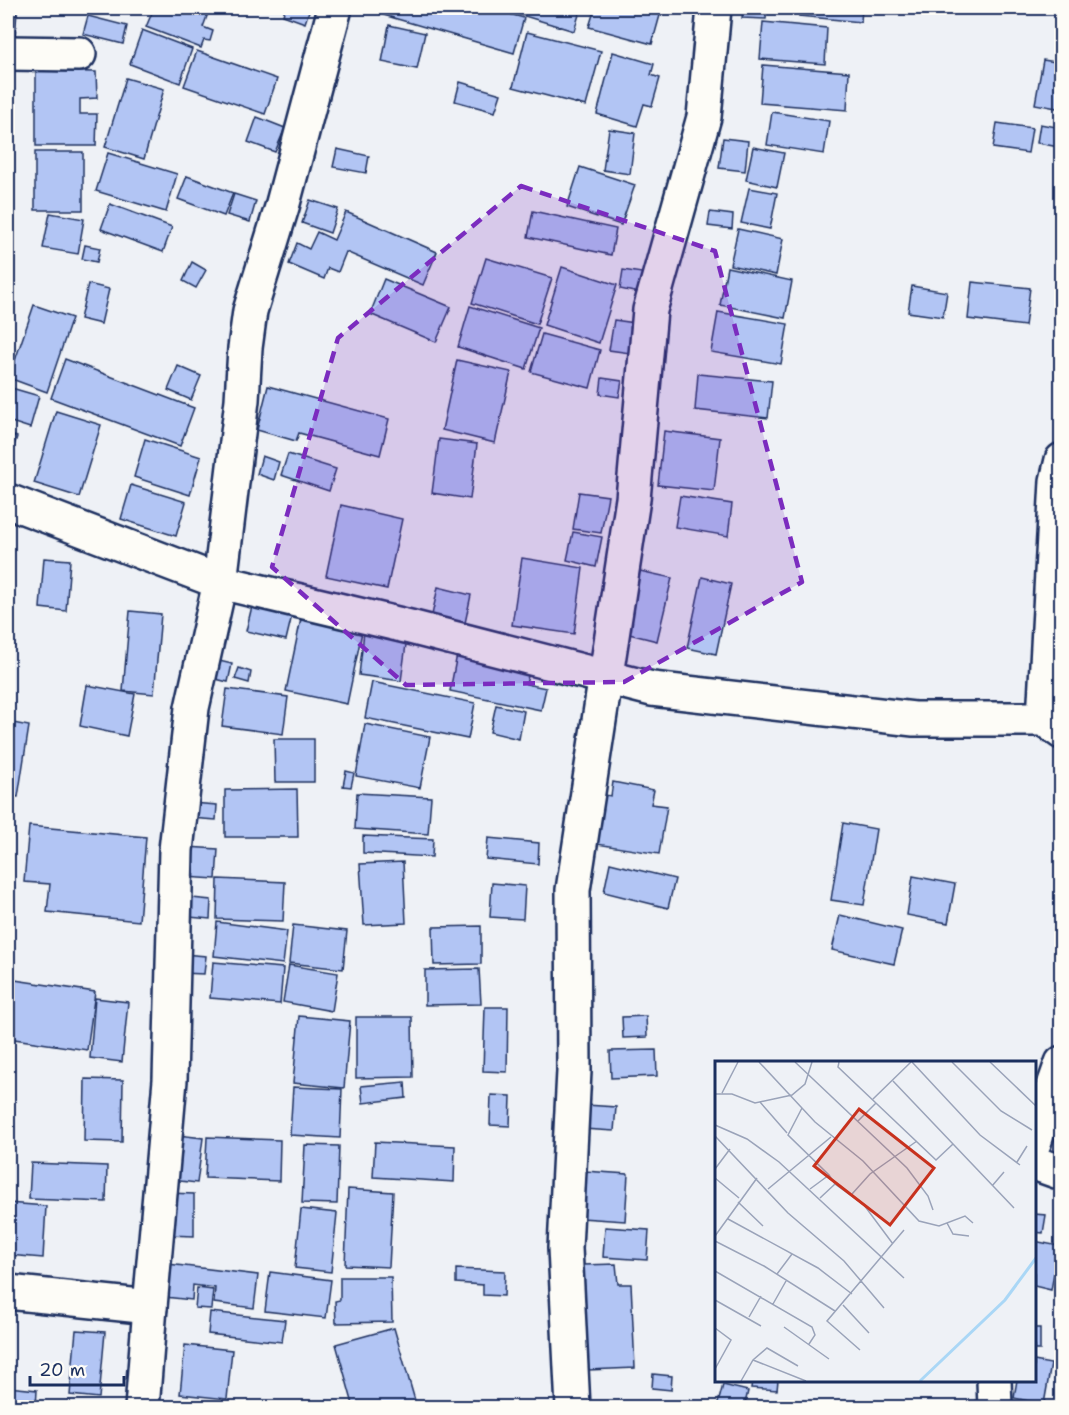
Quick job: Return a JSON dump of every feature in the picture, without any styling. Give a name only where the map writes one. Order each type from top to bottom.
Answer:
[{"type":"street","points":[[142,1407],[170,1080],[176,850],[192,708],[220,582],[242,400],[250,311],[282,207],[335,8]]},
{"type":"street","points":[[573,1407],[565,1248],[574,1071],[573,890],[633,499],[651,310],[704,117],[714,8]]},
{"type":"street","points":[[8,53],[79,54]]},
{"type":"street","points":[[8,501],[220,582],[410,627],[652,689],[914,719],[1053,725],[1057,482],[1062,460]]},
{"type":"street","points":[[1036,1140],[1062,1063]]},
{"type":"street","points":[[1036,1163],[1062,1173]]},
{"type":"street","points":[[8,1292],[150,1307]]},
{"type":"street","points":[[994,1382],[995,1407]]},
{"type":"highlighted area","points":[[521,186],[715,251],[802,582],[624,682],[406,685],[272,567],[338,338]]},
{"type":"building","points":[[154,8],[210,8],[203,27],[213,31],[210,41],[204,40],[201,48],[146,27]]},
{"type":"building","points":[[285,8],[310,8],[305,23],[283,15]]},
{"type":"building","points":[[382,8],[488,8],[524,18],[514,53],[380,14]]},
{"type":"building","points":[[519,8],[581,8],[574,31],[518,14]]},
{"type":"building","points":[[595,8],[662,8],[652,44],[589,27]]},
{"type":"building","points":[[743,8],[767,8],[766,19],[742,18]]},
{"type":"building","points":[[800,8],[862,8],[861,22],[799,16]]},
{"type":"building","points":[[8,11],[17,12],[15,37],[8,36]]},
{"type":"building","points":[[88,16],[127,26],[123,44],[83,34]]},
{"type":"building","points":[[763,22],[827,28],[825,64],[760,59]]},
{"type":"building","points":[[389,25],[425,33],[417,69],[382,62]]},
{"type":"building","points":[[142,30],[192,49],[180,83],[130,64]]},
{"type":"building","points":[[527,32],[601,51],[586,106],[513,87]]},
{"type":"building","points":[[197,51],[277,79],[265,114],[184,86]]},
{"type":"building","points":[[613,52],[654,64],[651,75],[660,78],[652,106],[644,104],[637,126],[597,114]]},
{"type":"building","points":[[1043,60],[1062,63],[1062,109],[1035,104]]},
{"type":"building","points":[[763,65],[849,72],[847,110],[760,103]]},
{"type":"building","points":[[36,71],[96,72],[97,98],[80,99],[80,114],[97,114],[96,146],[36,146]]},
{"type":"building","points":[[126,78],[164,89],[144,159],[105,147]]},
{"type":"building","points":[[460,82],[501,94],[495,112],[455,101]]},
{"type":"building","points":[[772,112],[829,121],[824,154],[767,145]]},
{"type":"building","points":[[257,117],[285,128],[275,152],[248,142]]},
{"type":"building","points":[[997,123],[1032,128],[1028,153],[993,148]]},
{"type":"building","points":[[1040,124],[1062,128],[1059,147],[1037,143]]},
{"type":"building","points":[[609,129],[635,133],[630,174],[603,170]]},
{"type":"building","points":[[723,138],[748,141],[745,171],[719,168]]},
{"type":"building","points":[[753,147],[784,153],[777,187],[746,180]]},
{"type":"building","points":[[337,149],[369,156],[366,173],[333,167]]},
{"type":"building","points":[[35,152],[83,152],[83,210],[35,210]]},
{"type":"building","points":[[108,153],[177,174],[166,212],[96,191]]},
{"type":"building","points":[[580,167],[635,185],[621,225],[567,207]]},
{"type":"building","points":[[187,176],[233,193],[224,216],[178,199]]},
{"type":"building","points":[[749,188],[777,193],[770,229],[741,223]]},
{"type":"building","points":[[234,194],[256,201],[250,222],[227,215]]},
{"type":"building","points":[[310,200],[338,209],[330,233],[302,223]]},
{"type":"building","points":[[110,204],[172,227],[163,252],[101,229]]},
{"type":"building","points":[[533,211],[616,229],[611,255],[528,237]]},
{"type":"building","points":[[346,212],[437,252],[423,285],[346,252],[338,272],[328,268],[324,279],[289,264],[297,243],[309,249],[317,232],[334,240]]},
{"type":"building","points":[[710,212],[733,215],[732,229],[708,226]]},
{"type":"building","points":[[50,213],[84,219],[78,254],[43,248]]},
{"type":"building","points":[[738,229],[783,239],[776,275],[730,265]]},
{"type":"building","points":[[85,245],[100,248],[97,262],[82,259]]},
{"type":"building","points":[[486,258],[552,278],[537,324],[472,303]]},
{"type":"building","points":[[192,262],[206,270],[196,288],[183,281]]},
{"type":"building","points":[[562,267],[617,285],[599,343],[544,325]]},
{"type":"building","points":[[727,267],[792,281],[785,318],[720,305]]},
{"type":"building","points":[[623,270],[642,273],[639,293],[620,289]]},
{"type":"building","points":[[384,279],[451,307],[436,342],[370,314]]},
{"type":"building","points":[[972,282],[1030,288],[1025,326],[968,319]]},
{"type":"building","points":[[88,284],[109,289],[101,324],[80,319]]},
{"type":"building","points":[[912,286],[947,292],[943,317],[908,312]]},
{"type":"building","points":[[34,305],[72,318],[47,392],[9,378]]},
{"type":"building","points":[[470,306],[539,328],[526,369],[458,347]]},
{"type":"building","points":[[718,312],[788,324],[781,364],[711,352]]},
{"type":"building","points":[[614,320],[635,323],[630,353],[609,350]]},
{"type":"building","points":[[542,334],[600,350],[590,388],[531,372]]},
{"type":"building","points":[[65,359],[194,408],[180,446],[51,398]]},
{"type":"building","points":[[457,360],[511,372],[495,443],[442,430]]},
{"type":"building","points":[[178,366],[201,376],[191,400],[168,390]]},
{"type":"building","points":[[698,374],[772,381],[768,418],[695,410]]},
{"type":"building","points":[[602,378],[622,381],[619,397],[600,394]]},
{"type":"building","points":[[268,386],[389,419],[380,455],[299,433],[296,441],[257,430]]},
{"type":"building","points":[[8,387],[39,396],[30,428],[8,421]]},
{"type":"building","points":[[56,411],[101,425],[79,497],[34,483]]},
{"type":"building","points":[[664,431],[720,438],[714,491],[658,485]]},
{"type":"building","points":[[8,434],[17,437],[9,460],[8,459]]},
{"type":"building","points":[[145,439],[201,457],[190,495],[134,477]]},
{"type":"building","points":[[439,439],[477,444],[470,499],[432,493]]},
{"type":"building","points":[[288,454],[336,469],[329,491],[281,475]]},
{"type":"building","points":[[262,456],[279,462],[274,480],[257,474]]},
{"type":"building","points":[[131,485],[186,502],[176,536],[121,519]]},
{"type":"building","points":[[579,492],[608,496],[601,533],[573,529]]},
{"type":"building","points":[[680,496],[732,504],[728,536],[675,527]]},
{"type":"building","points":[[341,505],[402,519],[387,589],[326,576]]},
{"type":"building","points":[[573,532],[602,537],[596,567],[567,560]]},
{"type":"building","points":[[44,558],[70,560],[66,611],[40,608]]},
{"type":"building","points":[[522,558],[583,568],[574,634],[512,625]]},
{"type":"building","points":[[640,571],[672,578],[657,641],[625,633]]},
{"type":"building","points":[[702,577],[731,584],[716,654],[687,648]]},
{"type":"building","points":[[438,587],[471,595],[465,623],[432,615]]},
{"type":"building","points":[[253,602],[293,611],[286,640],[246,631]]},
{"type":"building","points":[[130,611],[161,614],[154,694],[123,691]]},
{"type":"building","points":[[302,614],[363,627],[347,704],[286,691]]},
{"type":"building","points":[[364,632],[407,637],[401,681],[359,675]]},
{"type":"building","points":[[458,649],[531,664],[526,684],[546,688],[541,710],[450,691]]},
{"type":"building","points":[[207,658],[232,664],[228,682],[203,676]]},
{"type":"building","points":[[239,668],[251,672],[249,683],[235,679]]},
{"type":"building","points":[[372,682],[475,703],[468,739],[365,718]]},
{"type":"building","points":[[87,685],[135,694],[127,736],[80,726]]},
{"type":"building","points":[[227,689],[288,697],[283,734],[222,726]]},
{"type":"building","points":[[496,705],[524,711],[519,739],[490,732]]},
{"type":"building","points":[[8,722],[29,726],[18,797],[8,796]]},
{"type":"building","points":[[365,724],[430,737],[420,788],[356,776]]},
{"type":"building","points":[[274,739],[314,739],[314,782],[275,782]]},
{"type":"building","points":[[346,771],[354,773],[351,787],[343,786]]},
{"type":"building","points":[[613,782],[654,790],[651,804],[667,806],[659,854],[584,842],[592,793],[611,796]]},
{"type":"building","points":[[297,789],[298,837],[225,837],[225,790]]},
{"type":"building","points":[[357,793],[431,797],[428,834],[355,829]]},
{"type":"building","points":[[192,803],[217,805],[216,820],[190,818]]},
{"type":"building","points":[[8,806],[13,806],[8,875]]},
{"type":"building","points":[[843,823],[876,829],[864,905],[831,900]]},
{"type":"building","points":[[29,826],[146,837],[139,921],[47,912],[50,884],[24,882]]},
{"type":"building","points":[[363,836],[433,839],[432,857],[363,853]]},
{"type":"building","points":[[488,838],[539,843],[538,864],[486,859]]},
{"type":"building","points":[[187,847],[218,849],[216,879],[185,877]]},
{"type":"building","points":[[403,862],[406,923],[364,925],[360,864]]},
{"type":"building","points":[[610,863],[675,879],[668,908],[604,892]]},
{"type":"building","points":[[913,876],[955,884],[948,923],[907,915]]},
{"type":"building","points":[[218,879],[285,882],[283,921],[217,919]]},
{"type":"building","points":[[492,883],[525,886],[523,919],[490,917]]},
{"type":"building","points":[[182,897],[211,900],[210,919],[179,916]]},
{"type":"building","points":[[8,901],[13,901],[8,961]]},
{"type":"building","points":[[840,915],[902,930],[894,964],[832,950]]},
{"type":"building","points":[[217,922],[287,931],[283,964],[214,956]]},
{"type":"building","points":[[293,925],[347,931],[343,969],[289,963]]},
{"type":"building","points":[[481,926],[481,964],[434,965],[433,927]]},
{"type":"building","points":[[183,954],[206,956],[204,974],[181,973]]},
{"type":"building","points":[[213,962],[283,968],[280,1004],[210,998]]},
{"type":"building","points":[[289,965],[338,973],[332,1011],[283,1002]]},
{"type":"building","points":[[479,969],[481,1004],[425,1005],[425,970]]},
{"type":"building","points":[[8,979],[95,992],[87,1050],[8,1038]]},
{"type":"building","points":[[95,998],[128,1002],[122,1062],[90,1058]]},
{"type":"building","points":[[485,1007],[508,1007],[507,1072],[483,1071]]},
{"type":"building","points":[[299,1016],[350,1021],[344,1088],[293,1083]]},
{"type":"building","points":[[646,1016],[647,1037],[623,1038],[622,1017]]},
{"type":"building","points":[[356,1017],[412,1017],[413,1077],[356,1078]]},
{"type":"building","points":[[656,1050],[657,1076],[611,1078],[610,1051]]},
{"type":"building","points":[[85,1079],[123,1080],[122,1142],[84,1141]]},
{"type":"building","points":[[405,1082],[406,1098],[363,1103],[361,1086]]},
{"type":"building","points":[[293,1087],[342,1089],[340,1138],[290,1135]]},
{"type":"building","points":[[491,1095],[511,1096],[510,1126],[490,1125]]},
{"type":"building","points":[[586,1105],[616,1107],[614,1131],[583,1129]]},
{"type":"building","points":[[8,1111],[11,1111],[10,1137],[8,1137]]},
{"type":"building","points":[[169,1134],[203,1138],[197,1183],[163,1179]]},
{"type":"building","points":[[207,1137],[280,1140],[279,1181],[205,1178]]},
{"type":"building","points":[[375,1142],[455,1146],[454,1182],[373,1177]]},
{"type":"building","points":[[305,1145],[339,1146],[337,1204],[302,1203]]},
{"type":"building","points":[[31,1163],[107,1166],[106,1202],[29,1199]]},
{"type":"building","points":[[584,1171],[628,1174],[625,1221],[581,1218]]},
{"type":"building","points":[[348,1189],[393,1192],[389,1267],[345,1265]]},
{"type":"building","points":[[168,1193],[194,1194],[194,1236],[167,1235]]},
{"type":"building","points":[[8,1203],[46,1206],[43,1258],[8,1255]]},
{"type":"building","points":[[301,1209],[337,1213],[331,1272],[295,1268]]},
{"type":"building","points":[[1036,1214],[1046,1215],[1043,1233],[1036,1232]]},
{"type":"building","points":[[605,1227],[649,1230],[647,1260],[603,1257]]},
{"type":"building","points":[[1036,1241],[1059,1246],[1051,1290],[1036,1286]]},
{"type":"building","points":[[168,1264],[258,1275],[254,1308],[214,1303],[215,1288],[193,1285],[192,1300],[165,1297]]},
{"type":"building","points":[[616,1264],[618,1284],[631,1284],[635,1368],[588,1370],[583,1265]]},
{"type":"building","points":[[456,1269],[505,1271],[504,1296],[483,1295],[483,1285],[456,1283]]},
{"type":"building","points":[[270,1272],[331,1280],[326,1318],[265,1311]]},
{"type":"building","points":[[340,1277],[391,1277],[392,1322],[336,1323],[335,1301],[340,1300]]},
{"type":"building","points":[[197,1288],[213,1290],[211,1309],[195,1308]]},
{"type":"building","points":[[210,1312],[285,1320],[282,1342],[208,1334]]},
{"type":"building","points":[[394,1328],[416,1404],[402,1408],[354,1408],[336,1344]]},
{"type":"building","points":[[1036,1328],[1040,1328],[1040,1350],[1036,1350]]},
{"type":"building","points":[[76,1330],[105,1332],[99,1398],[70,1395]]},
{"type":"building","points":[[185,1345],[232,1350],[227,1399],[180,1394]]},
{"type":"building","points":[[1036,1361],[1051,1364],[1044,1404],[1014,1398],[1017,1382],[1036,1382]]},
{"type":"building","points":[[653,1374],[672,1376],[671,1390],[652,1388]]},
{"type":"building","points":[[752,1382],[778,1382],[777,1390],[751,1388]]},
{"type":"building","points":[[723,1385],[748,1391],[744,1408],[717,1407]]},
{"type":"building","points":[[8,1387],[37,1390],[36,1408],[8,1408]]},
{"type":"building","points":[[152,1402],[243,1408],[151,1408]]},
{"type":"building","points":[[251,1403],[306,1407],[306,1408],[251,1408]]}]
